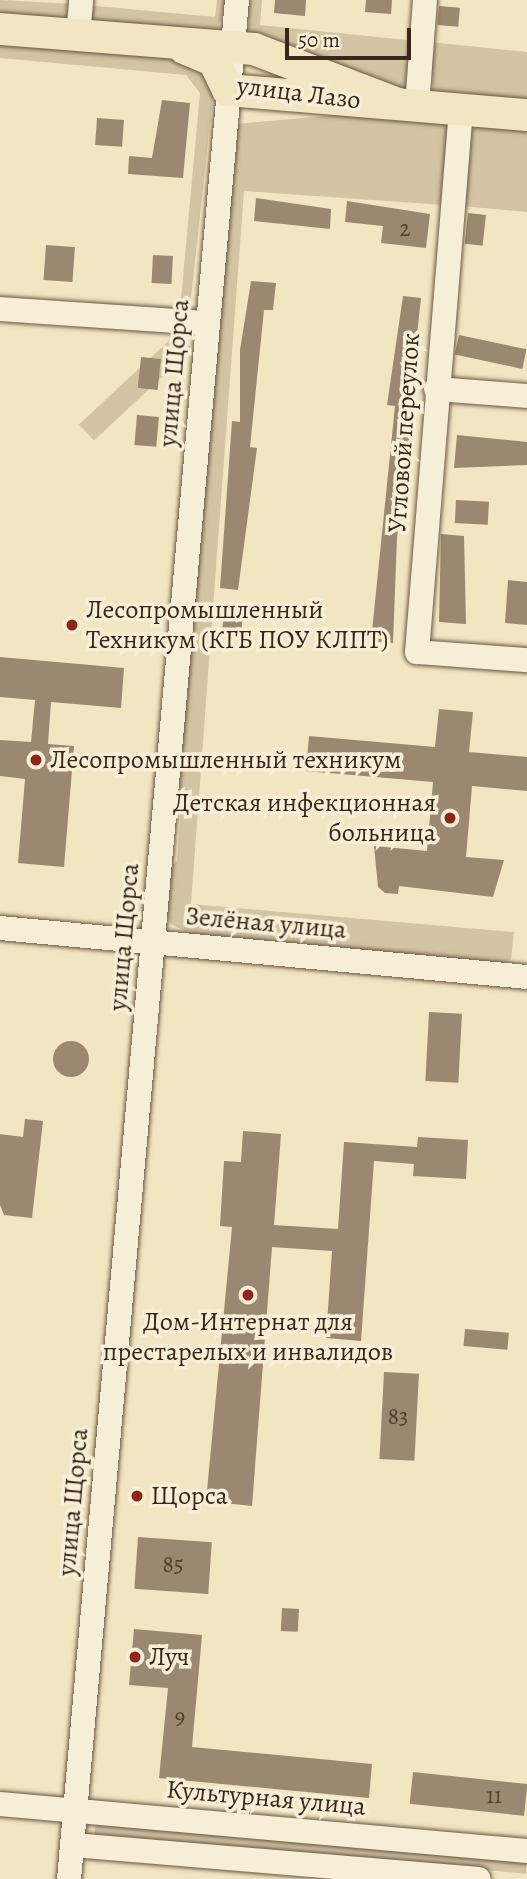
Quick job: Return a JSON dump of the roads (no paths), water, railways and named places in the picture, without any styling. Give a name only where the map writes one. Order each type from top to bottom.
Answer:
[{"type":"main road","name":"улица Лазо","points":[[0,29],[176,45],[254,49],[407,105]]},
{"type":"main road","name":"улица Лазо","points":[[176,45],[214,61],[229,90],[527,115]]},
{"type":"street","points":[[78,36],[81,0]]},
{"type":"street","name":"улица Щорса","points":[[69,1879],[237,0]]},
{"type":"street","points":[[407,105],[425,0]]},
{"type":"street","name":"Угловой переулок","points":[[461,109],[436,389],[417,652],[527,660]]},
{"type":"street","points":[[0,309],[208,323]]},
{"type":"street","points":[[436,389],[527,396]]},
{"type":"street","name":"Зелёная улица","points":[[0,928],[527,977]]},
{"type":"street","name":"Культурная улица","points":[[0,1804],[527,1851]]},
{"type":"street","points":[[73,1845],[479,1879]]},
{"type":"place","name":"Лесопромышленный Техникум (КГБ ПОУ КЛПТ)","points":[[72,625]]},
{"type":"place","name":"Лесопромышленный техникум","points":[[36,760]]},
{"type":"place","name":"Детская инфекционная больница","points":[[450,818]]},
{"type":"place","name":"Дом-Интернат для престарелых и инвалидов","points":[[248,1295]]},
{"type":"place","name":"Щорса","points":[[137,1496]]},
{"type":"place","name":"Луч","points":[[135,1657]]}]
